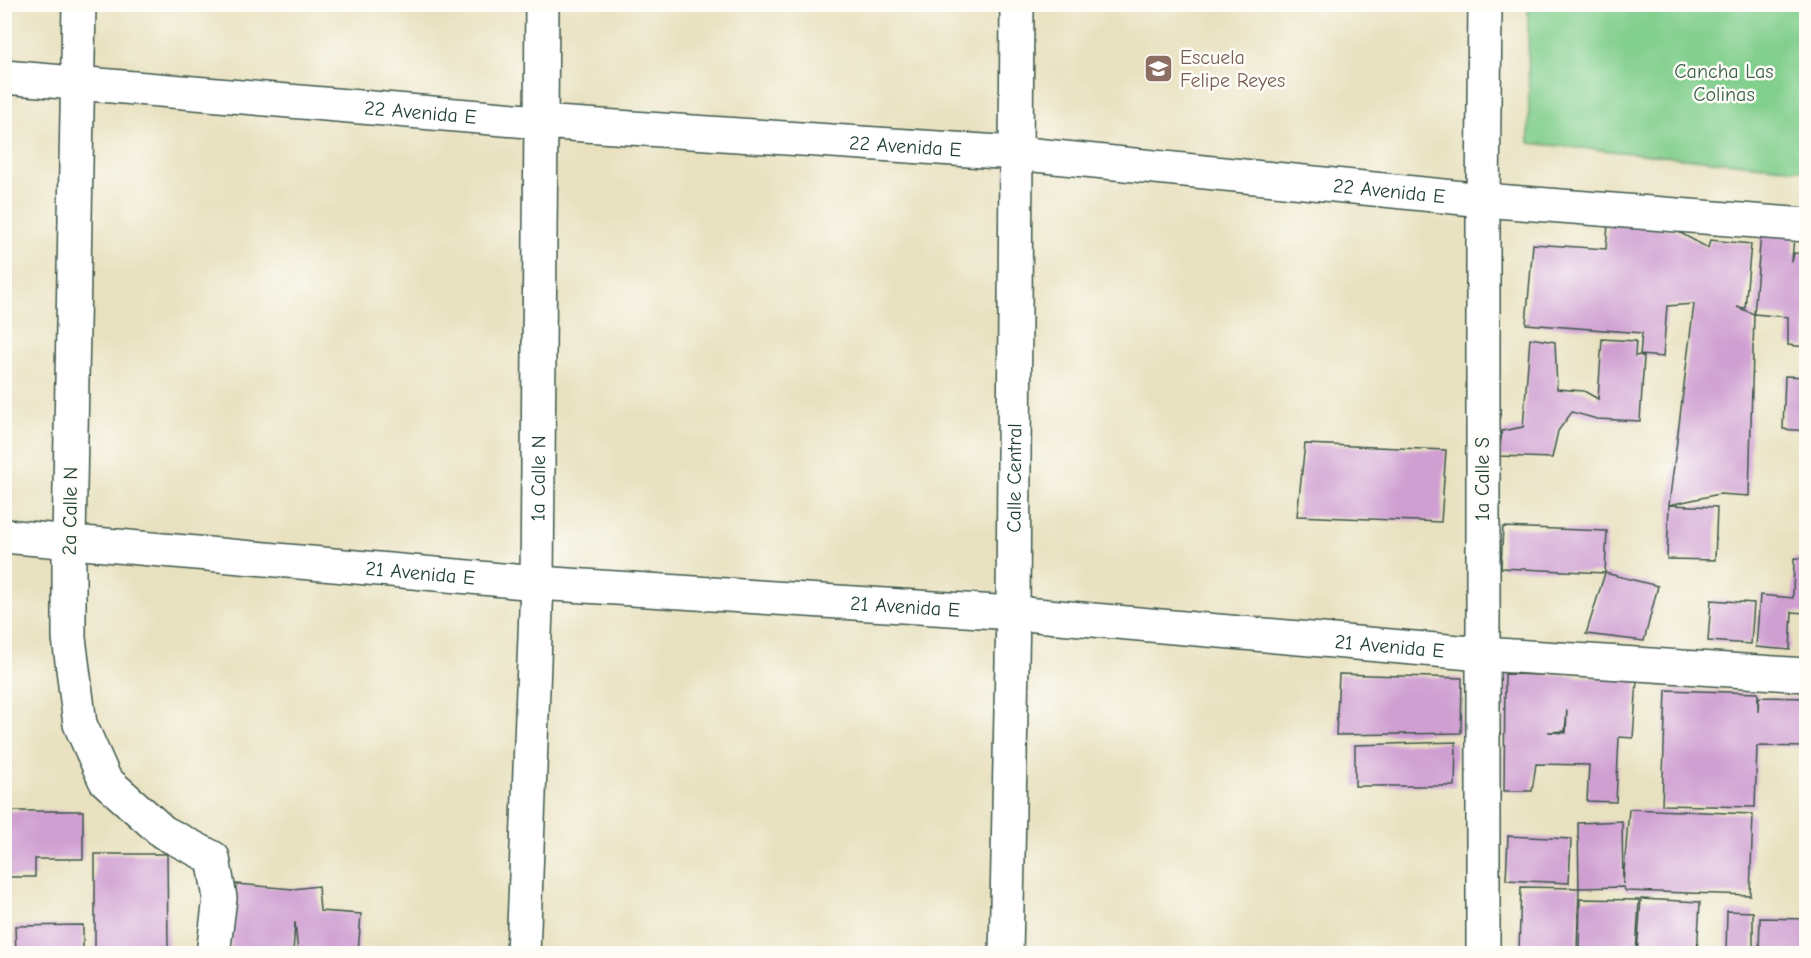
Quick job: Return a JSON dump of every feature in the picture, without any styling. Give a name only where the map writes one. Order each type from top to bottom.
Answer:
[{"type":"street","name":"2a Calle N","points":[[79,4],[69,638],[80,724],[105,780],[163,832],[213,858],[220,898],[213,954]]},
{"type":"street","name":"1a Calle N","points":[[523,954],[537,583],[539,122],[542,4]]},
{"type":"street","name":"Calle Central","points":[[1006,954],[1012,613],[1017,4]]},
{"type":"street","name":"1a Calle S","points":[[1483,954],[1485,4]]},
{"type":"street","name":"22 Avenida E","points":[[4,77],[539,122],[1015,153],[1483,200],[1806,225]]},
{"type":"street","name":"21 Avenida E","points":[[4,536],[537,583],[1012,613],[1482,654],[1806,675]]},
{"type":"green space","name":"Cancha Las Colinas","points":[[1528,5],[1806,5],[1806,170],[1529,143]]},
{"type":"building","points":[[1608,224],[1673,229],[1708,248],[1710,240],[1751,244],[1745,308],[1737,307],[1754,314],[1749,496],[1719,494],[1669,505],[1694,304],[1667,306],[1663,357],[1640,355],[1642,333],[1526,324],[1533,244],[1606,249]]},
{"type":"building","points":[[1761,233],[1794,236],[1792,262],[1794,253],[1806,254],[1806,347],[1788,345],[1788,317],[1754,314]]},
{"type":"building","points":[[1530,338],[1555,342],[1557,389],[1584,391],[1598,399],[1602,339],[1636,341],[1635,356],[1644,357],[1640,421],[1597,419],[1572,412],[1558,431],[1552,458],[1499,456],[1502,431],[1523,427]]},
{"type":"building","points":[[1785,376],[1806,377],[1806,431],[1783,429]]},
{"type":"building","points":[[1305,444],[1446,450],[1441,522],[1297,516]]},
{"type":"building","points":[[1669,505],[1717,507],[1715,560],[1667,559]]},
{"type":"building","points":[[1503,527],[1607,531],[1605,573],[1501,568]]},
{"type":"building","points":[[1794,558],[1806,559],[1806,613],[1792,612],[1790,650],[1756,647],[1760,595],[1793,598]]},
{"type":"building","points":[[1605,573],[1658,586],[1644,641],[1586,634]]},
{"type":"building","points":[[1711,600],[1754,603],[1751,644],[1708,641]]},
{"type":"building","points":[[1339,674],[1462,678],[1461,733],[1336,735]]},
{"type":"building","points":[[1505,674],[1637,681],[1633,738],[1619,737],[1616,802],[1587,801],[1589,765],[1536,764],[1532,791],[1504,791]],"holes":[[[1567,710],[1566,733],[1548,732],[1565,731]]]},
{"type":"building","points":[[1666,690],[1758,693],[1758,712],[1759,697],[1806,698],[1806,747],[1757,746],[1755,807],[1662,805]]},
{"type":"building","points":[[1456,742],[1455,786],[1355,786],[1355,745]]},
{"type":"building","points":[[1629,809],[1753,814],[1750,895],[1626,891],[1623,887],[1579,888],[1578,823],[1622,821],[1623,884]]},
{"type":"building","points":[[4,811],[83,811],[83,859],[35,859],[35,877],[4,877]]},
{"type":"building","points":[[1508,836],[1571,839],[1569,883],[1506,880]]},
{"type":"building","points":[[95,854],[167,854],[168,948],[95,949]]},
{"type":"building","points":[[236,884],[293,889],[318,886],[320,911],[361,914],[358,954],[298,954],[295,922],[293,954],[230,954]]},
{"type":"building","points":[[1521,887],[1579,888],[1577,952],[1519,950]]},
{"type":"building","points":[[1580,899],[1639,900],[1636,954],[1579,954]]},
{"type":"building","points":[[1641,899],[1700,902],[1697,954],[1637,954]]},
{"type":"building","points":[[1727,911],[1753,912],[1753,954],[1726,954]]},
{"type":"building","points":[[1760,918],[1806,919],[1806,954],[1759,954]]},
{"type":"building","points":[[83,925],[83,954],[16,954],[15,926]]},
{"type":"place","name":"Escuela Felipe Reyes","points":[[1159,68]]}]
